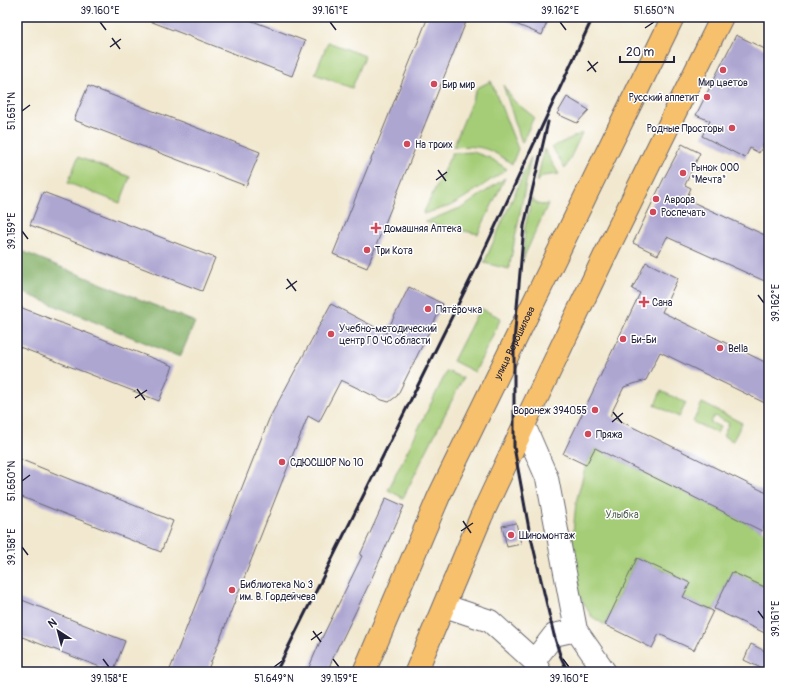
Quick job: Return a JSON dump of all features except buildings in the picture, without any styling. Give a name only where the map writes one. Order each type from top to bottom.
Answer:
[{"type":"main road","name":"улица Ворошилова","points":[[364,672],[439,496],[673,17]]},
{"type":"main road","points":[[416,672],[445,606],[481,517],[604,257],[722,17]]},
{"type":"street","points":[[524,425],[547,478],[576,630],[605,672]]},
{"type":"street","points":[[445,606],[490,621],[537,666],[554,635],[576,630]]},
{"type":"green space","points":[[328,42],[365,56],[352,88],[315,74]]},
{"type":"green space","points":[[491,81],[518,149],[512,164],[497,154],[485,149],[478,147],[453,147],[477,88]]},
{"type":"green space","points":[[503,85],[514,101],[534,117],[522,143]]},
{"type":"green space","points":[[582,133],[565,169],[552,147]]},
{"type":"green space","points":[[544,149],[559,174],[543,176],[537,182]]},
{"type":"green space","points":[[473,152],[490,158],[507,169],[450,206],[423,214],[452,153]]},
{"type":"green space","points":[[78,157],[130,177],[120,203],[68,183]]},
{"type":"green space","points":[[531,157],[509,269],[484,263]]},
{"type":"green space","points":[[505,178],[478,234],[425,222],[465,206]]},
{"type":"green space","points":[[532,198],[539,204],[548,204],[523,259],[525,227]]},
{"type":"green space","points":[[17,249],[195,322],[180,357],[17,290]]},
{"type":"green space","points":[[480,308],[501,318],[475,372],[453,361]]},
{"type":"green space","points":[[447,371],[463,378],[403,498],[388,490]]},
{"type":"green space","points":[[661,391],[686,403],[679,417],[655,405]]},
{"type":"green space","points":[[702,403],[742,423],[733,441],[723,436],[729,423],[714,416],[710,422],[720,427],[717,433],[693,422]]},
{"type":"green space","name":"Улыбка","points":[[595,448],[769,534],[769,589],[732,572],[713,611],[683,597],[690,583],[637,558],[605,625],[591,616],[578,593],[570,563],[576,502],[586,465]]},
{"type":"railway","points":[[276,672],[475,270],[593,17]]},
{"type":"railway","points":[[548,122],[524,226],[514,342],[514,447],[529,529],[554,635],[560,655],[568,672]]},
{"type":"place","name":"Мир цветов","points":[[723,70]]},
{"type":"place","name":"Бир мир","points":[[434,84]]},
{"type":"place","name":"Русский аппетит","points":[[707,97]]},
{"type":"place","name":"Родные Просторы","points":[[732,128]]},
{"type":"place","name":"На троих","points":[[407,144]]},
{"type":"place","name":"Рынок ООО \"Мечта\"","points":[[683,173]]},
{"type":"place","name":"Аврора","points":[[656,199]]},
{"type":"place","name":"Роспечать","points":[[653,212]]},
{"type":"place","name":"Домашняя Аптека","points":[[376,228]]},
{"type":"place","name":"Три Кота","points":[[367,250]]},
{"type":"place","name":"Сана","points":[[644,302]]},
{"type":"place","name":"Пятёрочка","points":[[428,309]]},
{"type":"place","name":"Учебно-методический центр ГО ЧС области","points":[[331,334]]},
{"type":"place","name":"Би-Би","points":[[623,339]]},
{"type":"place","name":"Bella","points":[[720,348]]},
{"type":"place","name":"Воронеж 394055","points":[[595,410]]},
{"type":"place","name":"Пряжа","points":[[588,434]]},
{"type":"place","name":"СДЮСШОР № 10","points":[[282,462]]},
{"type":"place","name":"Шиномонтаж","points":[[511,535]]},
{"type":"place","name":"Библиотека № 3 им. В. Гордейчева","points":[[232,590]]}]
